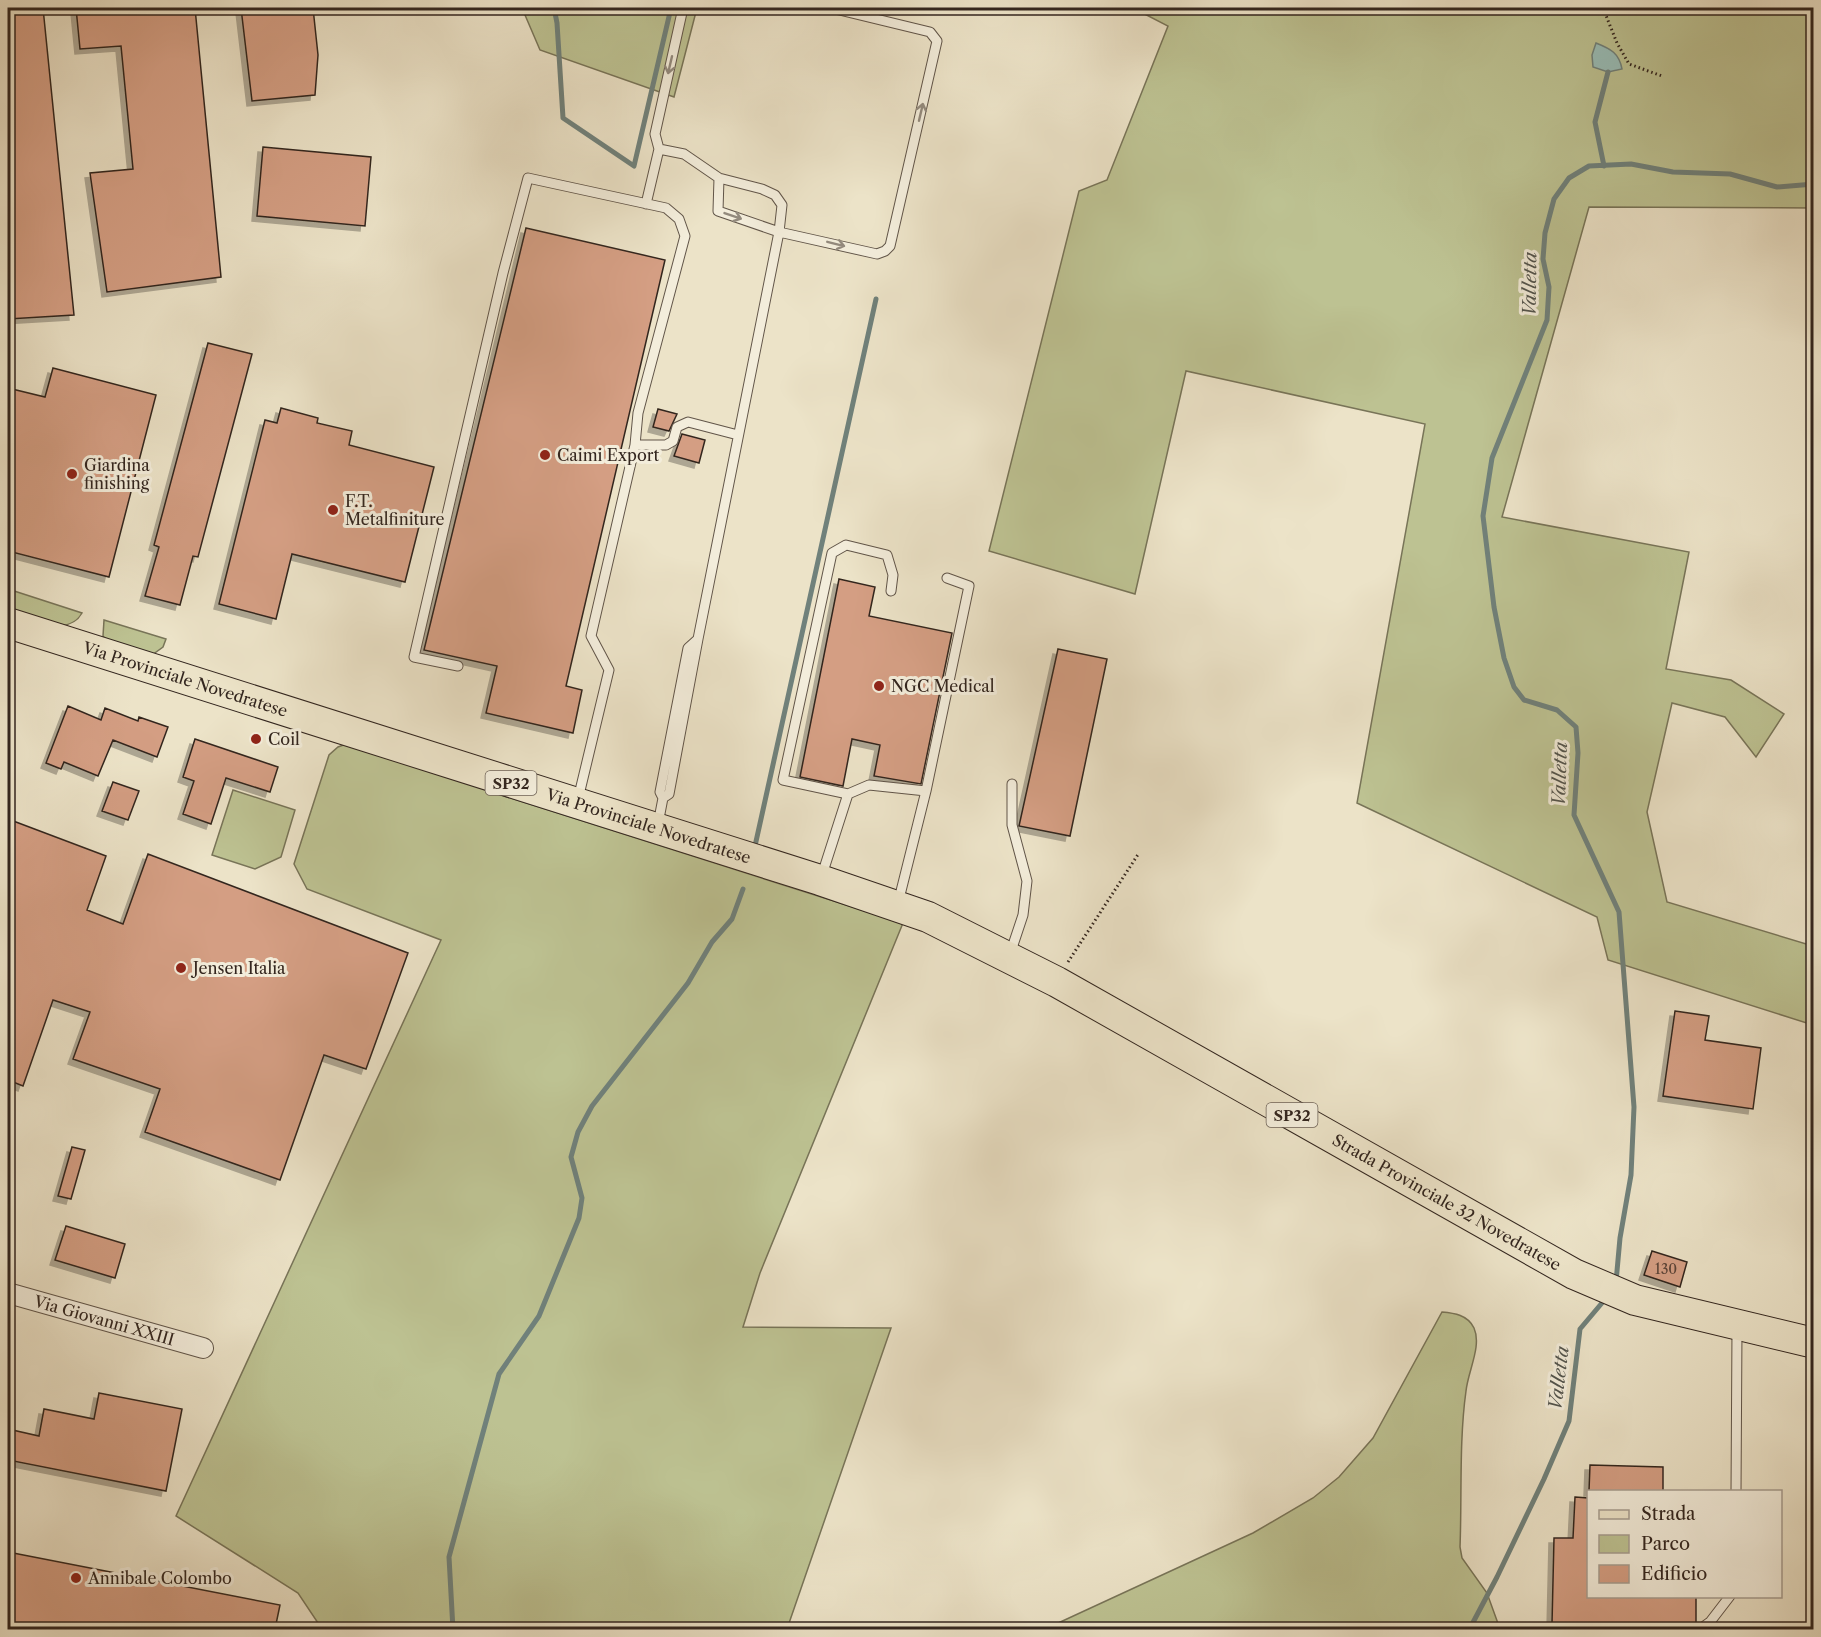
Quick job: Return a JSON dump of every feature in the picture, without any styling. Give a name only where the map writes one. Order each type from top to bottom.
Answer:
[{"type":"main road","name":"Via Provinciale Novedratese","points":[[8,623],[898,906],[928,917],[1009,957]]},
{"type":"main road","name":"Strada Provinciale 32 Novedratese","points":[[1009,957],[1574,1274],[1635,1300],[1814,1343]]},
{"type":"street","name":"Via Giovanni XXIII","points":[[8,1293],[203,1348]]},
{"type":"lane","points":[[646,204],[659,149],[655,134],[683,8]]},
{"type":"lane","points":[[720,178],[718,211],[779,232],[877,254],[890,246],[938,41],[930,32],[831,8]]},
{"type":"lane","points":[[657,829],[663,798],[669,794],[779,232],[782,206],[775,195],[762,189],[720,178],[684,154],[659,149]]},
{"type":"lane","points":[[458,666],[414,657],[503,273],[528,178],[666,208],[679,219],[685,236],[638,413],[635,445],[591,636],[609,670],[576,804]]},
{"type":"lane","points":[[635,445],[666,446],[673,441],[677,427],[688,422],[738,435]]},
{"type":"lane","points":[[891,591],[893,575],[887,555],[846,545],[832,553],[783,780],[848,794],[868,785],[926,792]]},
{"type":"lane","points":[[898,906],[926,792],[969,586],[947,578]]},
{"type":"lane","points":[[1009,957],[1023,915],[1027,881],[1012,825],[1012,784]]},
{"type":"lane","points":[[820,880],[848,794]]},
{"type":"lane","points":[[1736,1490],[1738,1324]]},
{"type":"lane","points":[[1699,1629],[1710,1622],[1729,1598]]},
{"type":"path","points":[[1603,8],[1617,43],[1629,64],[1662,76]]},
{"type":"path","points":[[1057,982],[1072,954],[1139,853]]},
{"type":"green space","points":[[522,8],[697,8],[674,97],[540,50]]},
{"type":"green space","points":[[1133,8],[1813,8],[1813,208],[1589,207],[1502,517],[1689,552],[1666,669],[1731,680],[1784,714],[1756,757],[1725,717],[1672,703],[1647,812],[1667,902],[1813,946],[1813,1025],[1608,960],[1597,917],[1357,803],[1425,424],[1186,371],[1135,594],[989,551],[1079,191],[1107,180],[1168,26]]},
{"type":"green space","points":[[8,589],[82,613],[73,623],[60,626],[8,610]]},
{"type":"green space","points":[[104,620],[166,639],[163,647],[152,655],[108,642],[103,636]]},
{"type":"green space","points":[[346,744],[441,770],[507,797],[903,923],[760,1273],[743,1327],[891,1328],[787,1629],[322,1629],[298,1593],[176,1516],[441,940],[307,889],[294,864],[329,755],[338,747]]},
{"type":"green space","points":[[233,790],[295,810],[281,857],[255,869],[212,855]]},
{"type":"green space","points":[[1442,1312],[1464,1317],[1474,1328],[1476,1335],[1476,1351],[1467,1383],[1464,1410],[1460,1547],[1462,1558],[1487,1593],[1500,1629],[1041,1629],[1253,1533],[1313,1498],[1339,1477],[1373,1438]]},
{"type":"water","points":[[1596,43],[1614,52],[1622,69],[1608,72],[1593,67],[1592,55]]},
{"type":"building","points":[[8,8],[43,8],[74,315],[8,319]]},
{"type":"building","points":[[76,8],[195,8],[221,277],[107,292],[90,173],[133,169],[121,46],[80,49]]},
{"type":"building","points":[[241,8],[313,8],[318,55],[315,95],[252,101]]},
{"type":"building","points":[[263,147],[371,157],[365,226],[257,216]]},
{"type":"building","name":"Caimi Export","points":[[526,228],[665,260],[566,686],[582,690],[573,733],[486,713],[497,666],[424,650]]},
{"type":"building","points":[[208,343],[252,354],[198,557],[193,556],[180,605],[145,596],[159,547],[154,545]]},
{"type":"building","name":"Giardina finishing","points":[[53,368],[156,395],[109,577],[8,551],[8,388],[45,397]]},
{"type":"building","name":"F.T. Metalfiniture","points":[[281,408],[318,418],[317,423],[352,431],[349,445],[434,467],[405,582],[292,554],[276,619],[219,604],[265,420],[277,423]]},
{"type":"building","points":[[658,409],[677,414],[669,431],[653,427]]},
{"type":"building","points":[[682,434],[705,440],[699,463],[674,456]]},
{"type":"building","name":"NGC Medical","points":[[839,579],[875,587],[869,616],[952,633],[921,784],[874,776],[880,745],[852,739],[843,786],[800,777]]},
{"type":"building","points":[[1058,649],[1107,659],[1070,836],[1019,826]]},
{"type":"building","points":[[68,706],[101,720],[105,708],[138,721],[139,717],[168,727],[157,757],[113,740],[98,776],[64,762],[61,769],[46,763]]},
{"type":"building","points":[[195,739],[278,767],[270,792],[226,778],[211,824],[183,814],[194,781],[183,777]]},
{"type":"building","points":[[113,782],[139,791],[128,820],[102,811]]},
{"type":"building","name":"Jensen Italia","points":[[8,819],[106,856],[87,910],[123,924],[148,854],[408,953],[366,1069],[324,1055],[280,1180],[145,1132],[160,1089],[73,1059],[90,1012],[53,1000],[23,1086],[8,1080]]},
{"type":"building","points":[[1675,1011],[1709,1016],[1705,1040],[1761,1048],[1753,1109],[1663,1096]]},
{"type":"building","points":[[72,1147],[85,1150],[71,1199],[58,1196]]},
{"type":"building","points":[[66,1226],[125,1244],[115,1278],[55,1260]]},
{"type":"building","points":[[1652,1251],[1687,1262],[1680,1287],[1644,1275]]},
{"type":"building","points":[[99,1393],[182,1409],[166,1491],[8,1460],[8,1429],[39,1436],[44,1409],[94,1419]]},
{"type":"building","points":[[1590,1465],[1663,1467],[1663,1490],[1589,1490]]},
{"type":"building","points":[[1575,1497],[1587,1498],[1587,1598],[1696,1598],[1696,1624],[1693,1628],[1552,1624],[1554,1538],[1573,1538]]},
{"type":"building","name":"Annibale Colombo","points":[[8,1552],[280,1605],[275,1629],[8,1629]]},
{"type":"waterway","points":[[554,8],[563,118],[634,166],[671,8]]},
{"type":"waterway","points":[[1604,166],[1595,122],[1608,72]]},
{"type":"waterway","name":"Valletta","points":[[1616,1282],[1620,1238],[1631,1175],[1634,1107],[1619,912],[1574,815],[1578,753],[1576,727],[1557,710],[1524,700],[1514,687],[1504,658],[1494,607],[1483,516],[1492,458],[1547,320],[1549,287],[1543,259],[1545,233],[1554,199],[1569,178],[1589,166],[1631,164],[1673,172],[1730,174],[1777,187],[1814,184]]},
{"type":"waterway","points":[[755,846],[876,299]]},
{"type":"waterway","points":[[453,1630],[449,1557],[499,1374],[539,1316],[579,1218],[582,1198],[571,1157],[578,1132],[592,1106],[688,983],[712,942],[732,919],[743,889]]},
{"type":"waterway","name":"Valletta","points":[[1469,1630],[1544,1479],[1569,1421],[1580,1329],[1607,1297]]},
{"type":"place","name":"Caimi Export","points":[[545,455]]},
{"type":"place","name":"Giardina finishing","points":[[72,474]]},
{"type":"place","name":"F.T. Metalfiniture","points":[[333,510]]},
{"type":"place","name":"NGC Medical","points":[[879,686]]},
{"type":"place","name":"Coil","points":[[256,739]]},
{"type":"place","name":"Jensen Italia","points":[[181,968]]},
{"type":"place","name":"Annibale Colombo","points":[[76,1578]]}]
